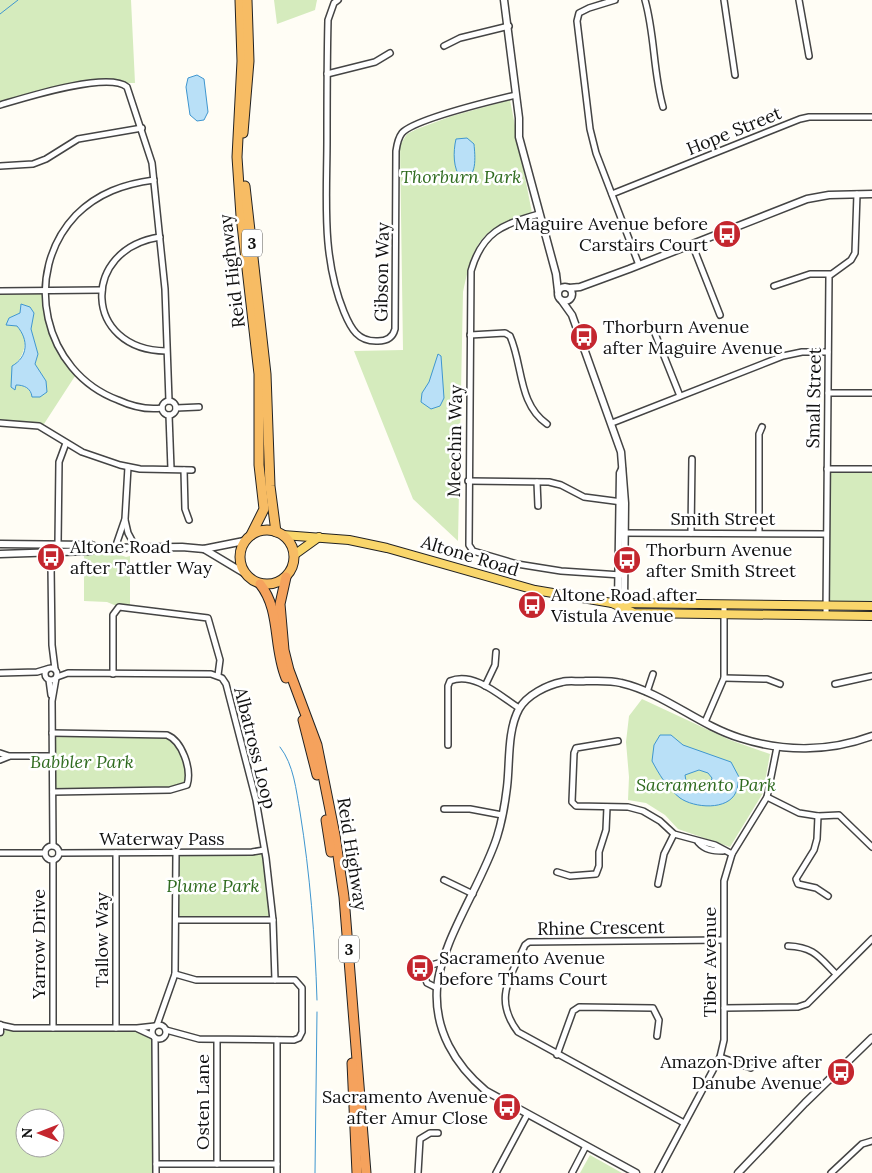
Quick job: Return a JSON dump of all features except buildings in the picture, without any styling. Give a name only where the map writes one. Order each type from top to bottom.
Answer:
[{"type":"highway","name":"Reid Highway","points":[[240,0],[242,61],[237,157],[241,216],[260,374],[259,465],[264,509],[248,538]]},
{"type":"highway","name":"Reid Highway","points":[[247,0],[250,61],[244,127],[245,187],[266,374],[270,486],[279,533]]},
{"type":"highway","points":[[264,530],[279,533],[289,541],[294,555],[293,564],[286,577],[274,584],[260,584],[244,573],[240,560],[248,538],[264,530]]},
{"type":"highway","name":"Reid Highway","points":[[286,577],[280,604],[284,650],[289,670],[317,745],[344,896],[366,1173]]},
{"type":"highway","name":"Reid Highway","points":[[260,584],[267,592],[272,606],[281,666],[306,730],[329,837],[347,989],[357,1173]]},
{"type":"main road","name":"Altone Road","points":[[279,533],[341,540],[409,553],[542,592],[618,603],[872,606]]},
{"type":"main road","points":[[294,555],[319,537]]},
{"type":"main road","name":"Altone Road","points":[[618,603],[634,613],[872,616]]},
{"type":"street","points":[[504,0],[509,26],[519,137],[556,274],[558,297],[572,315],[621,452],[622,533],[618,603]]},
{"type":"street","points":[[615,0],[579,13],[577,21],[590,129],[596,153],[639,265]]},
{"type":"street","points":[[645,0],[652,24],[663,107]]},
{"type":"street","points":[[724,0],[735,75]]},
{"type":"street","points":[[799,0],[809,56]]},
{"type":"street","name":"Gibson Way","points":[[336,2],[328,20],[328,256],[338,295],[351,327],[356,334],[368,341],[388,340],[393,335],[396,322],[396,151],[399,137],[408,128],[420,123],[451,112],[516,95]]},
{"type":"street","points":[[444,46],[460,38],[509,26]]},
{"type":"street","points":[[327,74],[375,62],[390,53]]},
{"type":"street","points":[[0,105],[80,83],[124,84],[130,91],[152,163],[166,289],[168,401]]},
{"type":"street","name":"Hope Street","points":[[612,194],[800,119],[809,117],[872,118]]},
{"type":"street","points":[[0,166],[33,164],[46,159],[78,139],[142,128]]},
{"type":"street","points":[[154,180],[135,182],[109,191],[76,216],[60,238],[51,256],[45,290],[46,312],[50,330],[61,353],[77,373],[95,389],[109,397],[139,407],[162,408]]},
{"type":"street","points":[[774,286],[810,274],[830,274],[851,260],[855,253],[856,194]]},
{"type":"street","points":[[562,301],[570,292],[580,287],[813,198],[872,194]]},
{"type":"street","name":"Meechin Way","points":[[539,214],[505,226],[487,238],[481,246],[471,271],[469,546],[473,552],[517,564],[552,570],[621,575]]},
{"type":"street","points":[[160,237],[141,241],[122,252],[109,269],[102,290],[104,308],[117,334],[139,348],[166,351]]},
{"type":"street","points":[[692,244],[720,314]]},
{"type":"street","points":[[556,274],[570,292],[572,315]]},
{"type":"street","name":"Small Street","points":[[826,616],[830,274]]},
{"type":"street","points":[[558,291],[561,288],[570,292]]},
{"type":"street","points":[[0,290],[102,290]]},
{"type":"street","points":[[652,326],[680,396]]},
{"type":"street","points":[[470,335],[505,333],[510,336],[530,406],[539,419],[547,424]]},
{"type":"street","points":[[612,423],[783,356],[802,352],[828,352]]},
{"type":"street","points":[[828,393],[872,393]]},
{"type":"street","points":[[162,408],[168,401]]},
{"type":"street","points":[[168,401],[173,402],[176,408]]},
{"type":"street","points":[[162,408],[164,414],[170,416]]},
{"type":"street","points":[[176,408],[199,408]]},
{"type":"street","points":[[171,469],[170,416],[176,408]]},
{"type":"street","points":[[0,423],[39,426],[66,443],[97,458],[128,467],[192,470]]},
{"type":"street","points":[[759,533],[759,434],[762,427]]},
{"type":"street","points":[[58,544],[59,462],[66,443]]},
{"type":"street","points":[[691,533],[692,459]]},
{"type":"street","points":[[128,467],[125,519],[128,533],[136,548]]},
{"type":"street","points":[[827,469],[872,469]]},
{"type":"street","points":[[184,470],[185,509],[189,520]]},
{"type":"street","points":[[468,481],[537,482],[561,485],[584,497],[622,502]]},
{"type":"street","points":[[537,482],[538,506]]},
{"type":"street","points":[[115,548],[125,519]]},
{"type":"street","name":"Smith Street","points":[[622,533],[826,534]]},
{"type":"street","points":[[98,548],[91,545],[0,545],[0,552],[90,551],[98,548],[182,547],[204,549],[248,538]]},
{"type":"street","points":[[204,549],[244,573]]},
{"type":"street","points":[[51,566],[52,645],[56,677],[52,701],[53,846]]},
{"type":"street","points":[[705,722],[724,678],[724,605]]},
{"type":"street","points":[[113,674],[113,615],[120,607],[208,618],[220,660],[218,675]]},
{"type":"street","points":[[52,645],[47,668],[44,673],[52,701]]},
{"type":"street","points":[[485,686],[495,665],[496,652]]},
{"type":"street","points":[[0,674],[37,672],[47,668],[68,673]]},
{"type":"street","points":[[15,673],[47,679],[68,673]]},
{"type":"street","name":"Albatross Loop","points":[[68,673],[218,675],[226,684],[256,800],[272,920],[274,980]]},
{"type":"street","points":[[647,692],[653,674]]},
{"type":"street","points":[[835,684],[872,676]]},
{"type":"street","points":[[448,745],[448,686],[450,681],[464,678],[485,686],[520,708]]},
{"type":"street","points":[[724,678],[767,679],[780,684]]},
{"type":"street","points":[[636,1173],[527,1115],[486,1091],[470,1078],[456,1060],[445,1040],[438,1012],[437,988],[442,962],[497,837],[502,814],[513,730],[520,708],[540,689],[562,682],[619,683],[647,692],[738,738],[777,747],[825,747],[871,738]]},
{"type":"street","points":[[52,733],[167,735],[179,742],[190,776],[187,785],[170,790],[52,792]]},
{"type":"street","points":[[618,741],[576,748],[574,753],[572,802],[576,806],[628,807],[660,821],[674,834],[698,842],[702,847],[713,851],[723,850],[732,854]]},
{"type":"street","name":"Tiber Avenue","points":[[658,1173],[720,1057],[724,1040],[724,881],[732,854],[767,797],[777,747]]},
{"type":"street","points":[[0,753],[10,756],[53,756]]},
{"type":"street","points":[[0,760],[10,756]]},
{"type":"street","points":[[767,797],[799,813],[818,816],[839,816],[872,847]]},
{"type":"street","points":[[557,872],[570,876],[596,874],[599,852],[606,830],[607,807]]},
{"type":"street","points":[[444,809],[470,809],[502,814]]},
{"type":"street","points":[[818,816],[817,840],[814,850],[796,879],[798,884],[816,888],[828,896]]},
{"type":"street","points":[[658,884],[664,854],[674,834]]},
{"type":"street","points":[[53,846],[57,848],[59,853],[52,860],[46,857],[45,853],[46,848],[53,846]]},
{"type":"street","name":"Waterway Pass","points":[[59,853],[176,854],[264,850]]},
{"type":"street","points":[[0,853],[45,853]]},
{"type":"street","name":"Tallow Way","points":[[116,853],[116,1028]]},
{"type":"street","points":[[156,1173],[156,1054],[152,1032],[164,1011],[175,974],[176,854]]},
{"type":"street","name":"Yarrow Drive","points":[[52,860],[54,1028]]},
{"type":"street","points":[[444,880],[472,894]]},
{"type":"street","points":[[176,920],[272,920]]},
{"type":"street","points":[[724,1008],[798,1007],[806,1004],[872,939]]},
{"type":"street","name":"Rhine Crescent","points":[[684,1123],[518,1032],[509,1020],[504,1005],[506,986],[525,945],[529,942],[723,940]]},
{"type":"street","points":[[788,946],[804,947],[813,951],[836,974]]},
{"type":"street","points":[[437,988],[427,984],[424,977],[425,971],[428,966],[442,962]]},
{"type":"street","points":[[156,1025],[164,1032],[199,1040],[294,1040],[299,1038],[302,1032],[302,988],[300,982],[295,980],[196,980],[175,974]]},
{"type":"street","points":[[557,1055],[573,1011],[578,1007],[653,1008],[657,1013],[657,1036]]},
{"type":"street","points":[[156,1054],[164,1032],[164,1011]]},
{"type":"street","points":[[14,1028],[0,1032],[0,1025],[14,1028],[137,1028],[156,1025]]},
{"type":"street","points":[[137,1028],[154,1037]]},
{"type":"street","points":[[154,1037],[164,1032]]},
{"type":"street","points":[[738,1173],[804,1103],[872,1039]]},
{"type":"street","name":"Osten Lane","points":[[217,1040],[217,1164]]},
{"type":"street","points":[[277,1040],[277,1173]]},
{"type":"street","points":[[720,1057],[751,1068]]},
{"type":"street","points":[[496,1173],[527,1115]]},
{"type":"street","points":[[418,1173],[420,1139],[430,1133],[438,1133]]},
{"type":"street","points":[[831,1173],[862,1144],[872,1141]]},
{"type":"street","points":[[572,1173],[586,1146]]},
{"type":"street","points":[[156,1164],[277,1164]]},
{"type":"green space","points":[[0,0],[131,0],[135,83],[86,83],[0,105]]},
{"type":"green space","points":[[274,0],[317,0],[315,10],[277,24]]},
{"type":"green space","name":"Thorburn Park","points":[[510,100],[532,213],[501,224],[482,239],[476,248],[467,274],[463,292],[458,541],[413,499],[354,351],[403,350],[400,145],[407,134],[417,129],[452,116]]},
{"type":"green space","points":[[45,290],[50,330],[77,373],[42,427],[0,423],[0,291]],"holes":[[[21,304],[30,307],[34,313],[31,329],[38,354],[35,364],[46,381],[45,394],[32,397],[30,391],[24,386],[16,385],[14,390],[12,367],[22,355],[25,341],[24,334],[20,329],[15,325],[7,324],[9,318],[20,313]]]},
{"type":"green space","points":[[827,469],[872,469],[872,606],[826,606]]},
{"type":"green space","points":[[84,552],[112,552],[126,557],[130,556],[130,608],[119,607],[107,602],[84,601]]},
{"type":"green space","name":"Sacramento Park","points":[[642,699],[730,740],[770,754],[763,793],[730,847],[678,829],[665,815],[646,803],[628,800],[629,777],[626,742],[629,716]]},
{"type":"green space","name":"Babbler Park","points":[[52,733],[167,735],[179,743],[190,777],[181,788],[53,792]]},
{"type":"green space","name":"Plume Park","points":[[264,850],[273,920],[176,920],[176,854]]},
{"type":"green space","points":[[14,1028],[137,1028],[153,1036],[156,1173],[0,1173],[0,1032]]},
{"type":"green space","points":[[590,1155],[622,1173],[580,1173]]},
{"type":"water","points":[[197,75],[204,79],[208,112],[204,120],[197,121],[190,115],[186,87],[188,78]]},
{"type":"water","points":[[467,138],[474,144],[474,166],[470,175],[466,178],[461,178],[455,165],[455,144],[456,139]]},
{"type":"water","points":[[21,304],[30,307],[34,313],[31,329],[38,354],[35,364],[46,381],[47,392],[40,397],[32,397],[29,389],[24,386],[16,385],[15,390],[11,387],[12,366],[24,353],[25,342],[17,326],[6,325],[9,318],[20,313]]},
{"type":"water","points":[[438,354],[441,356],[444,398],[440,406],[431,409],[421,402],[422,393],[429,382]]},
{"type":"water","points":[[660,735],[671,735],[683,745],[731,762],[739,777],[736,792],[726,802],[710,806],[694,804],[680,798],[667,785],[652,761],[654,745]],"holes":[[[699,770],[708,773],[712,778],[710,785],[686,781],[685,775]]]},
{"type":"waterway","points":[[0,14],[18,0]]},
{"type":"waterway","points":[[280,747],[285,754],[294,778],[304,835],[312,906],[317,1000]]},
{"type":"waterway","points":[[315,1173],[317,1012]]},
{"type":"place","name":"Maguire Avenue before Carstairs Court","points":[[727,234]]},
{"type":"place","name":"Thorburn Avenue after Maguire Avenue","points":[[584,337]]},
{"type":"place","name":"Altone Road after Tattler Way","points":[[51,557]]},
{"type":"place","name":"Thorburn Avenue after Smith Street","points":[[627,560]]},
{"type":"place","name":"Altone Road after Vistula Avenue","points":[[532,605]]},
{"type":"place","name":"Sacramento Avenue before Thams Court","points":[[420,968]]},
{"type":"place","name":"Amazon Drive after Danube Avenue","points":[[841,1072]]},
{"type":"place","name":"Sacramento Avenue after Amur Close","points":[[507,1107]]}]
